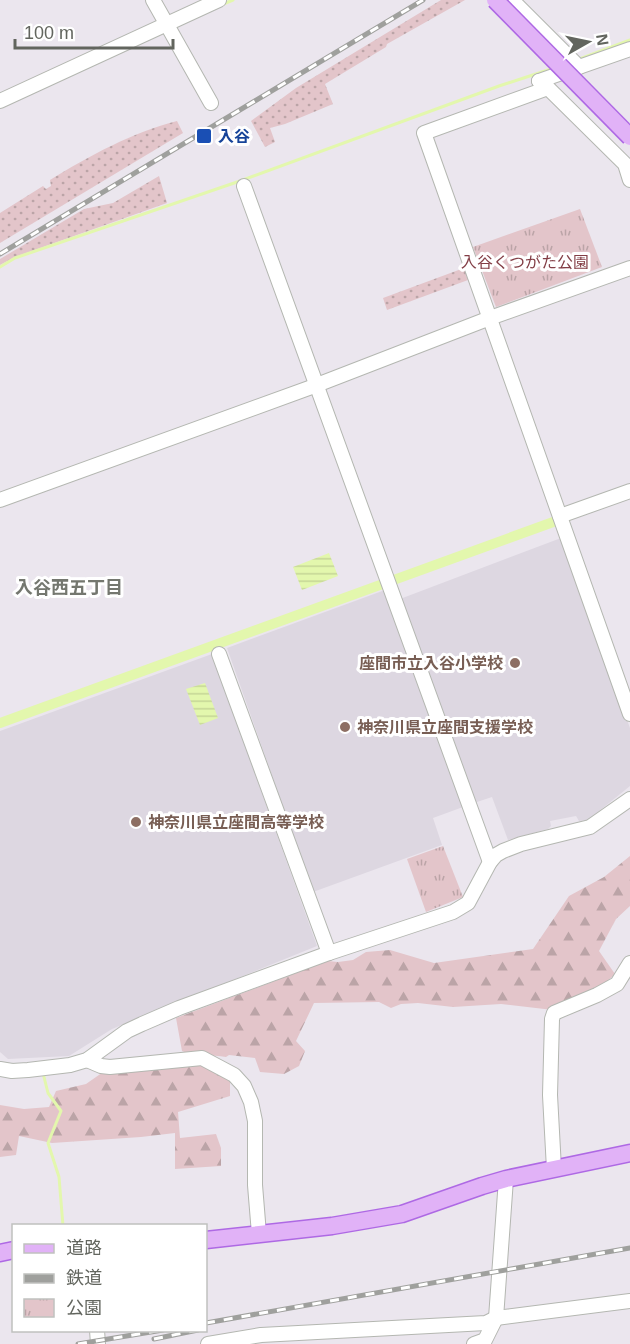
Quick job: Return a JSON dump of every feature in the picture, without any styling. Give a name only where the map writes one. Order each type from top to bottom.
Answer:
[{"type":"main road","points":[[495,0],[630,137]]},
{"type":"main road","points":[[207,1240],[332,1226],[402,1214],[506,1179],[630,1153]]},
{"type":"street","points":[[153,0],[211,103]]},
{"type":"street","points":[[0,101],[219,0]]},
{"type":"street","points":[[515,3],[576,64]]},
{"type":"street","points":[[630,49],[576,64],[543,85],[424,133],[630,714]]},
{"type":"street","points":[[543,85],[624,164],[630,180]]},
{"type":"street","points":[[244,186],[490,862]]},
{"type":"street","points":[[0,500],[630,268]]},
{"type":"street","points":[[561,521],[630,491]]},
{"type":"street","points":[[219,654],[329,953]]},
{"type":"street","points":[[0,1069],[28,1071],[87,1060],[127,1031],[179,1008],[329,953],[453,912],[468,903],[496,855],[512,847],[590,827],[629,803]]},
{"type":"street","points":[[554,1169],[550,1095],[554,1013],[623,986],[630,963]]},
{"type":"street","points":[[87,1060],[110,1067],[202,1058],[234,1075],[244,1086],[251,1102],[255,1121],[255,1185],[259,1234]]},
{"type":"street","points":[[474,1344],[485,1340],[496,1318],[506,1179]]},
{"type":"street","points":[[208,1344],[261,1335],[486,1323],[496,1318],[630,1301]]},
{"type":"shaded area","name":"座間市立入谷小学校","points":[[561,538],[630,728],[630,786],[588,820],[579,821],[576,816],[550,821],[551,826],[548,829],[508,840],[492,797],[474,803],[400,599]]},
{"type":"shaded area","points":[[329,553],[338,576],[302,590],[293,567]]},
{"type":"shaded area","name":"神奈川県立座間支援学校","points":[[385,590],[463,807],[433,818],[442,845],[313,892],[227,648]]},
{"type":"shaded area","name":"神奈川県立座間高等学校","points":[[212,654],[317,946],[112,1029],[69,1056],[8,1059],[0,1052],[0,731]]},
{"type":"shaded area","points":[[205,683],[218,718],[200,725],[186,689]]},
{"type":"green space","points":[[441,0],[465,0],[387,44],[386,47],[325,84],[333,104],[270,128],[275,142],[265,147],[251,121],[296,88]]},
{"type":"green space","points":[[177,121],[183,133],[0,243],[0,213],[43,186],[46,189],[51,186],[50,180],[96,154],[144,131]]},
{"type":"green space","points":[[159,176],[167,203],[15,257],[0,265],[0,259],[84,209],[113,203]]},
{"type":"green space","name":"入谷くつがた公園","points":[[580,209],[602,267],[496,307],[473,247]]},
{"type":"green space","points":[[464,268],[468,280],[387,310],[383,298]]},
{"type":"green space","points":[[443,846],[463,897],[426,912],[407,859]]},
{"type":"green space","points":[[630,856],[630,906],[616,919],[599,951],[615,974],[590,997],[553,1010],[501,1004],[453,1007],[418,1003],[401,1004],[391,1008],[379,1002],[314,1003],[296,1041],[305,1051],[299,1066],[284,1074],[260,1072],[255,1058],[198,1055],[182,1051],[176,1018],[328,961],[353,960],[366,952],[390,950],[434,963],[533,949],[569,896],[604,877]]},
{"type":"green space","points":[[197,1058],[230,1078],[230,1096],[178,1112],[180,1138],[216,1134],[221,1148],[221,1166],[175,1169],[175,1133],[52,1143],[19,1136],[16,1155],[0,1157],[0,1105],[24,1109],[49,1107],[56,1091],[86,1084],[106,1070]]},
{"type":"waterway","points":[[221,5],[233,0]]},
{"type":"waterway","points":[[577,60],[630,40]]},
{"type":"waterway","points":[[0,267],[15,258],[240,181],[554,68]]},
{"type":"waterway","points":[[0,723],[567,517]]},
{"type":"waterway","points":[[42,1073],[48,1093],[61,1111],[48,1143],[59,1177],[63,1224]]},
{"type":"railway","points":[[0,254],[423,0]]},
{"type":"railway","points":[[207,1323],[630,1248]]},
{"type":"railway","points":[[78,1344],[151,1332]]},
{"type":"railway","points":[[154,1339],[188,1332]]},
{"type":"place","name":"入谷","points":[[204,136]]},
{"type":"place","name":"座間市立入谷小学校","points":[[515,663]]},
{"type":"place","name":"神奈川県立座間支援学校","points":[[345,727]]},
{"type":"place","name":"神奈川県立座間高等学校","points":[[136,822]]},
{"type":"district","name":"入谷西五丁目","points":[[69,588]]}]
